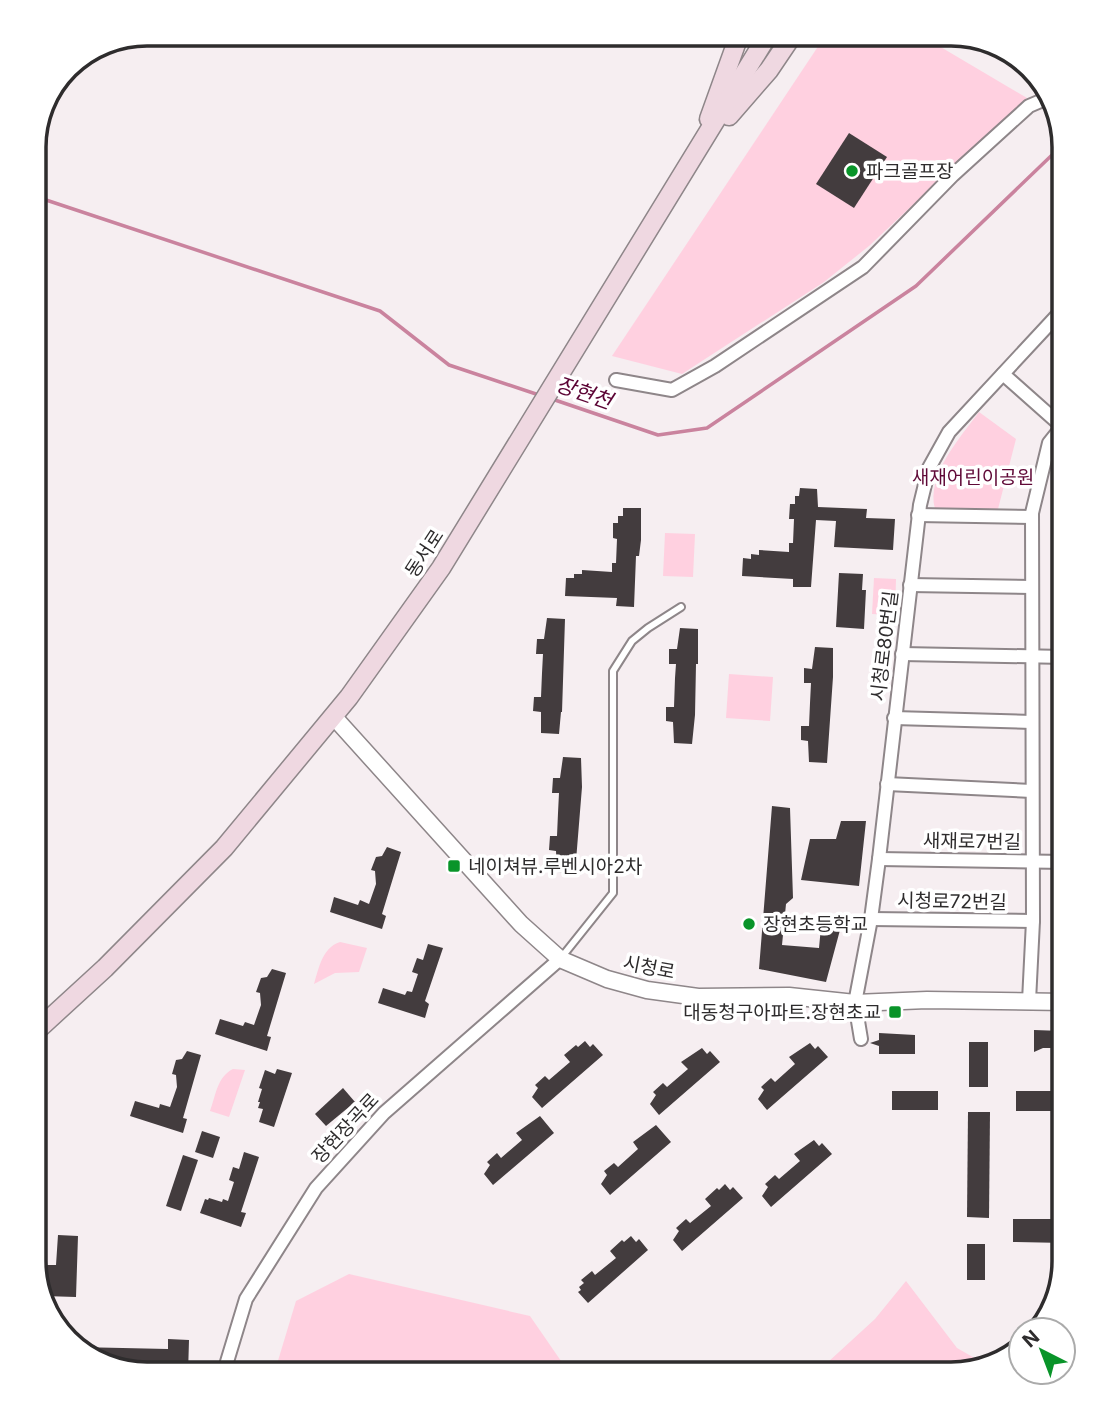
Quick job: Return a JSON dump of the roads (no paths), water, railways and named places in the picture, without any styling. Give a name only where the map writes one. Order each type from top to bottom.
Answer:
[{"type":"main road","points":[[697,153],[735,46]]},
{"type":"main road","name":"동서로","points":[[46,1022],[105,968],[224,848],[334,717],[441,568],[761,46]]},
{"type":"main road","points":[[697,153],[769,70],[785,46]]},
{"type":"street","points":[[616,380],[672,390],[715,366],[863,267],[953,175],[1028,106],[1041,101]]},
{"type":"street","name":"시청로80번길","points":[[861,1039],[855,1003],[879,859],[918,515],[929,468],[949,432],[1053,320]]},
{"type":"street","points":[[1003,374],[1053,417]]},
{"type":"street","name":"시청로72번길","points":[[1029,1001],[1033,861],[1032,517],[1049,443],[1053,438]]},
{"type":"street","points":[[918,515],[1032,517]]},
{"type":"street","points":[[910,584],[1032,587]]},
{"type":"street","points":[[902,654],[1053,657]]},
{"type":"street","name":"시청로","points":[[334,717],[521,924],[560,959],[607,979],[647,990],[698,997],[789,996],[855,1003],[928,1000],[1053,1002]]},
{"type":"street","points":[[894,718],[1032,722]]},
{"type":"street","points":[[887,785],[1032,791]]},
{"type":"street","name":"새재로7번길","points":[[879,859],[1053,862]]},
{"type":"street","name":"시청로72번길","points":[[871,919],[1032,921]]},
{"type":"street","name":"장현장곡로","points":[[227,1362],[246,1299],[316,1188],[384,1113],[560,959]]},
{"type":"lane","points":[[560,959],[613,893],[613,671],[632,641],[681,607]]},
{"type":"waterway","name":"장현천","points":[[552,399],[658,435],[707,428],[916,286],[1053,154]]},
{"type":"waterway","name":"장현천","points":[[46,200],[380,311],[449,365],[542,396]]},
{"type":"place","name":"파크골프장","points":[[852,171]]},
{"type":"place","name":"네이쳐뷰.루벤시아2차","points":[[454,866]]},
{"type":"place","name":"장현초등학교","points":[[749,924]]},
{"type":"place","name":"대동청구아파트.장현초교","points":[[895,1012]]},
{"type":"park label","name":"새재어린이공원","points":[[973,477]]}]
